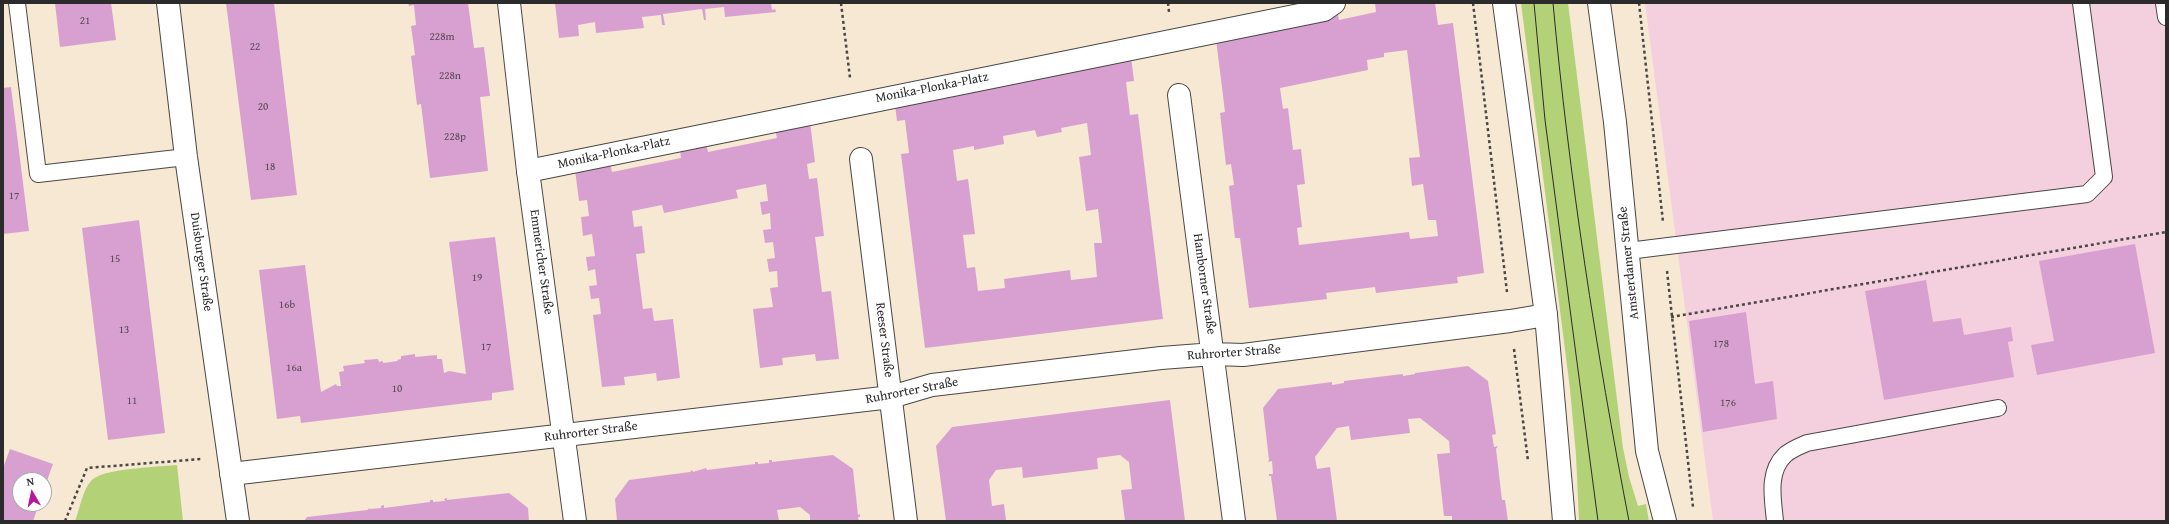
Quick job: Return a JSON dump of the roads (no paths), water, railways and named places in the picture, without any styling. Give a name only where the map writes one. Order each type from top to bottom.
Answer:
[{"type":"street","name":"Duisburger Straße","points":[[168,3],[186,157],[238,521]]},
{"type":"street","name":"Emmericher Straße","points":[[509,3],[528,171],[565,435],[575,521]]},
{"type":"street","name":"Monika-Plonka-Platz","points":[[528,171],[1324,10],[1334,3]]},
{"type":"street","points":[[1504,3],[1546,315],[1564,521]]},
{"type":"street","name":"Amsterdamer Straße","points":[[1599,3],[1615,122],[1647,451],[1665,521]]},
{"type":"street","name":"Hamborner Straße","points":[[1179,95],[1214,354],[1234,521]]},
{"type":"street","name":"Reeser Straße","points":[[861,159],[906,521]]},
{"type":"street","name":"Ruhrorter Straße","points":[[230,466],[565,435],[891,397],[932,385],[1161,358],[1214,354],[1243,355],[1510,321],[1546,315]]},
{"type":"lane","points":[[17,3],[38,174],[186,157]]},
{"type":"lane","points":[[1628,251],[2087,194],[2104,177],[2082,3]]},
{"type":"lane","points":[[2164,3],[2166,17]]},
{"type":"lane","points":[[1775,521],[1772,490],[1775,468],[1785,454],[1807,443],[1998,408]]},
{"type":"tram line","points":[[1534,3],[1545,120],[1598,521]]},
{"type":"tram line","points":[[1553,3],[1575,198],[1605,392],[1629,521]]}]
